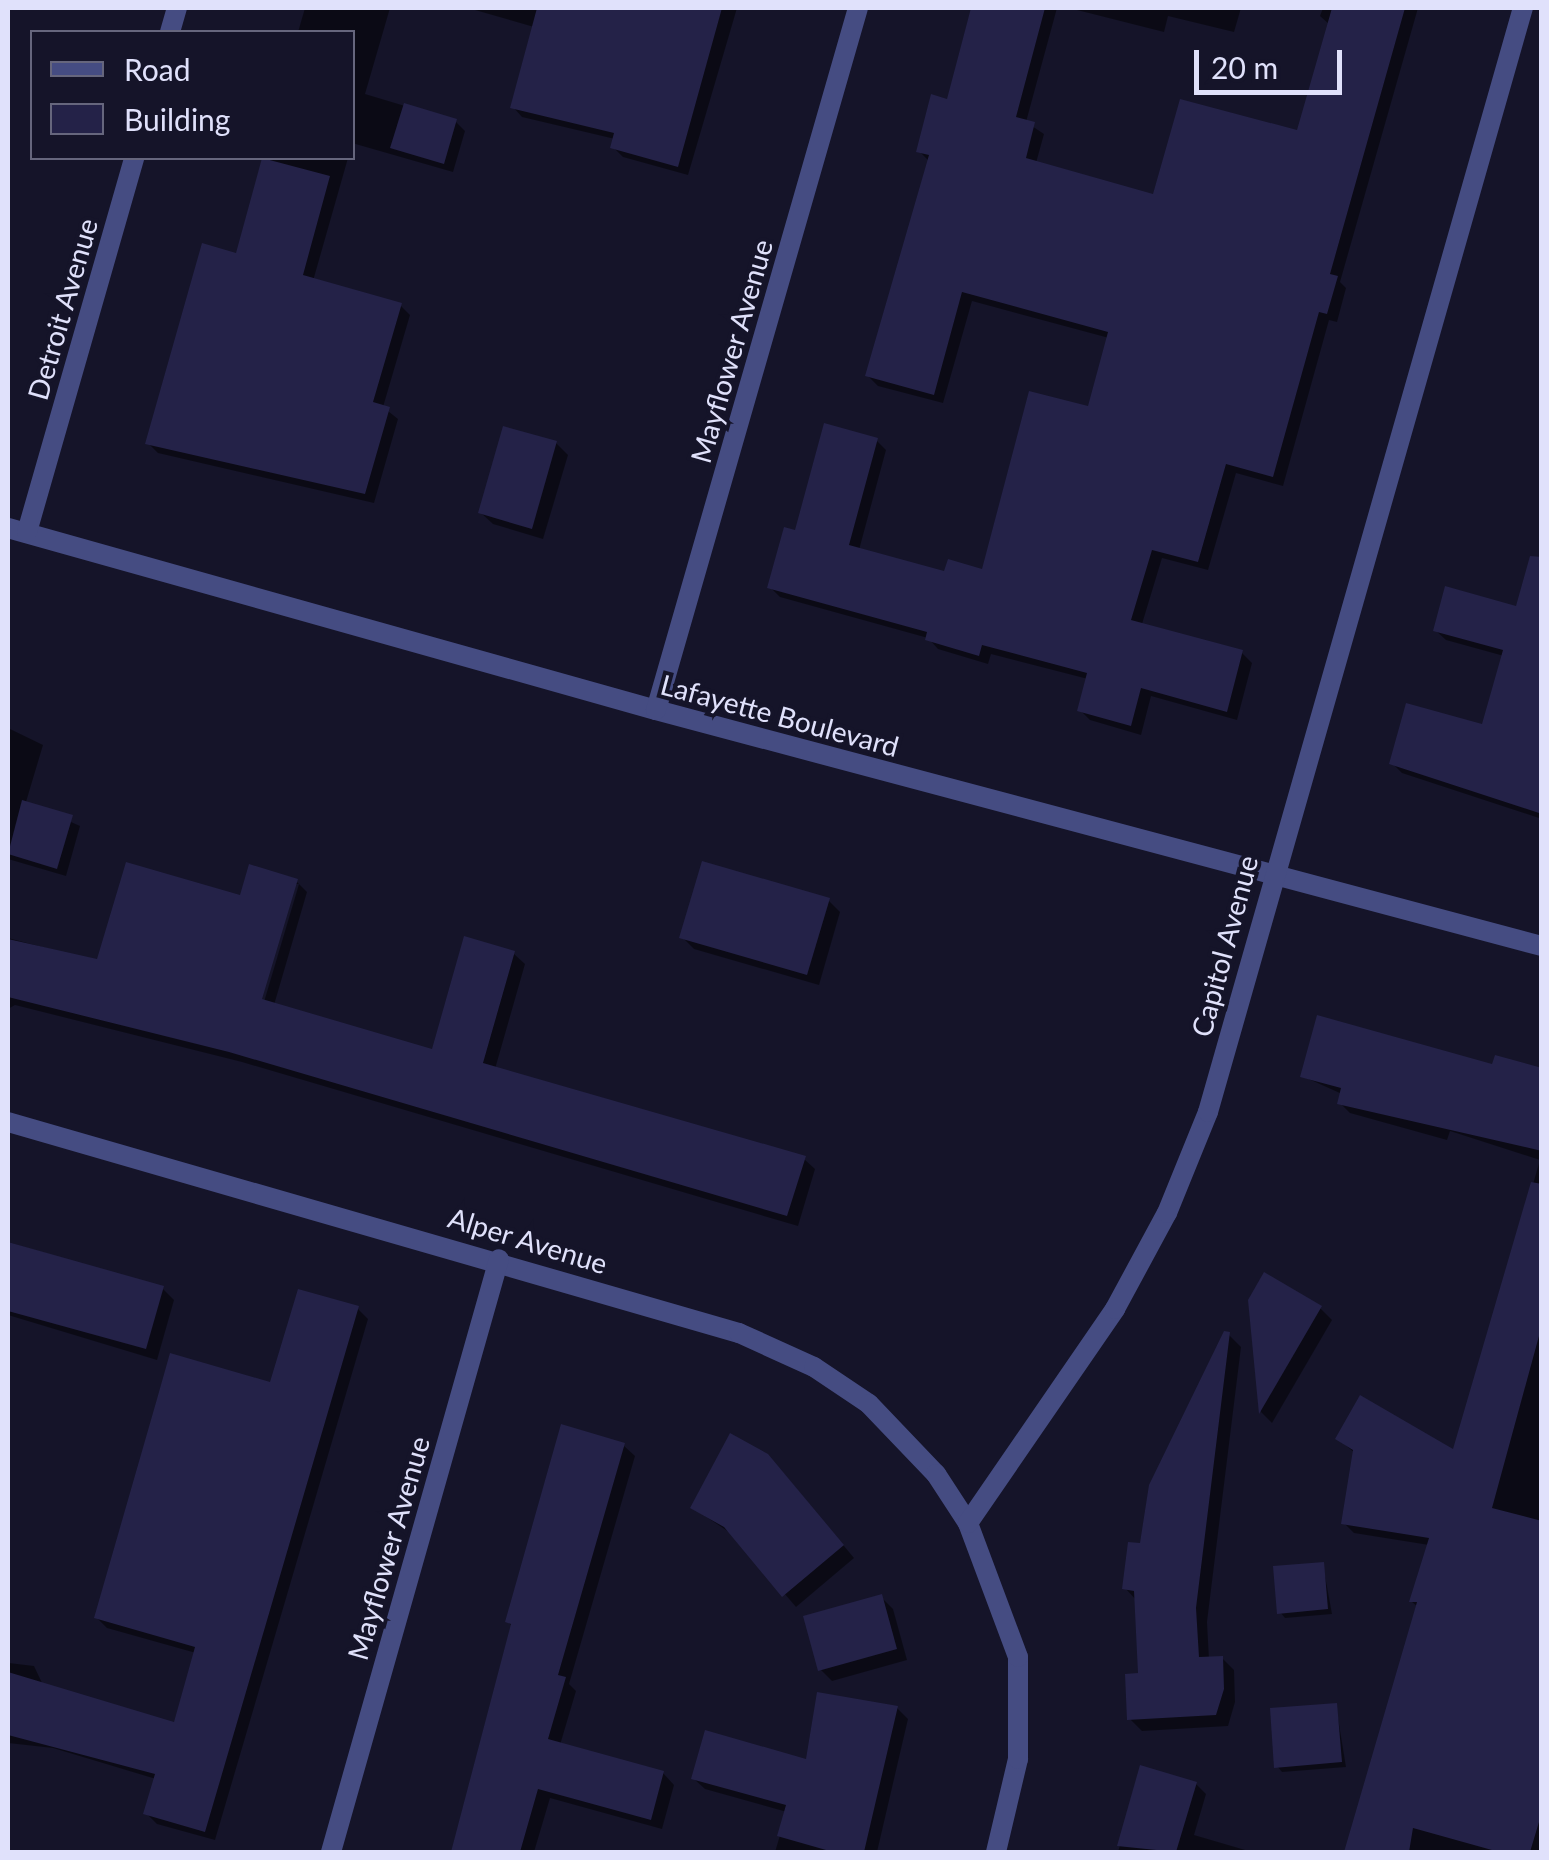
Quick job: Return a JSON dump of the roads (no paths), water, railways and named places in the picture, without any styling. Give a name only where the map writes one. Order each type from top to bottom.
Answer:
[{"type":"street","name":"Mayflower Avenue","points":[[656,710],[858,8]]},
{"type":"street","name":"Capitol Avenue","points":[[968,1524],[1115,1309],[1167,1214],[1208,1112],[1271,875],[1523,8]]},
{"type":"street","name":"Detroit Avenue","points":[[17,530],[133,160]]},
{"type":"street","name":"Lafayette Boulevard","points":[[17,530],[656,710],[1542,946]]},
{"type":"street","name":"Alper Avenue","points":[[8,1122],[499,1258],[739,1333],[814,1367],[906,1438],[968,1524]]},
{"type":"street","name":"Mayflower Avenue","points":[[331,1852],[499,1258]]},
{"type":"street","points":[[968,1524],[1018,1657],[1018,1759],[996,1852]]}]
